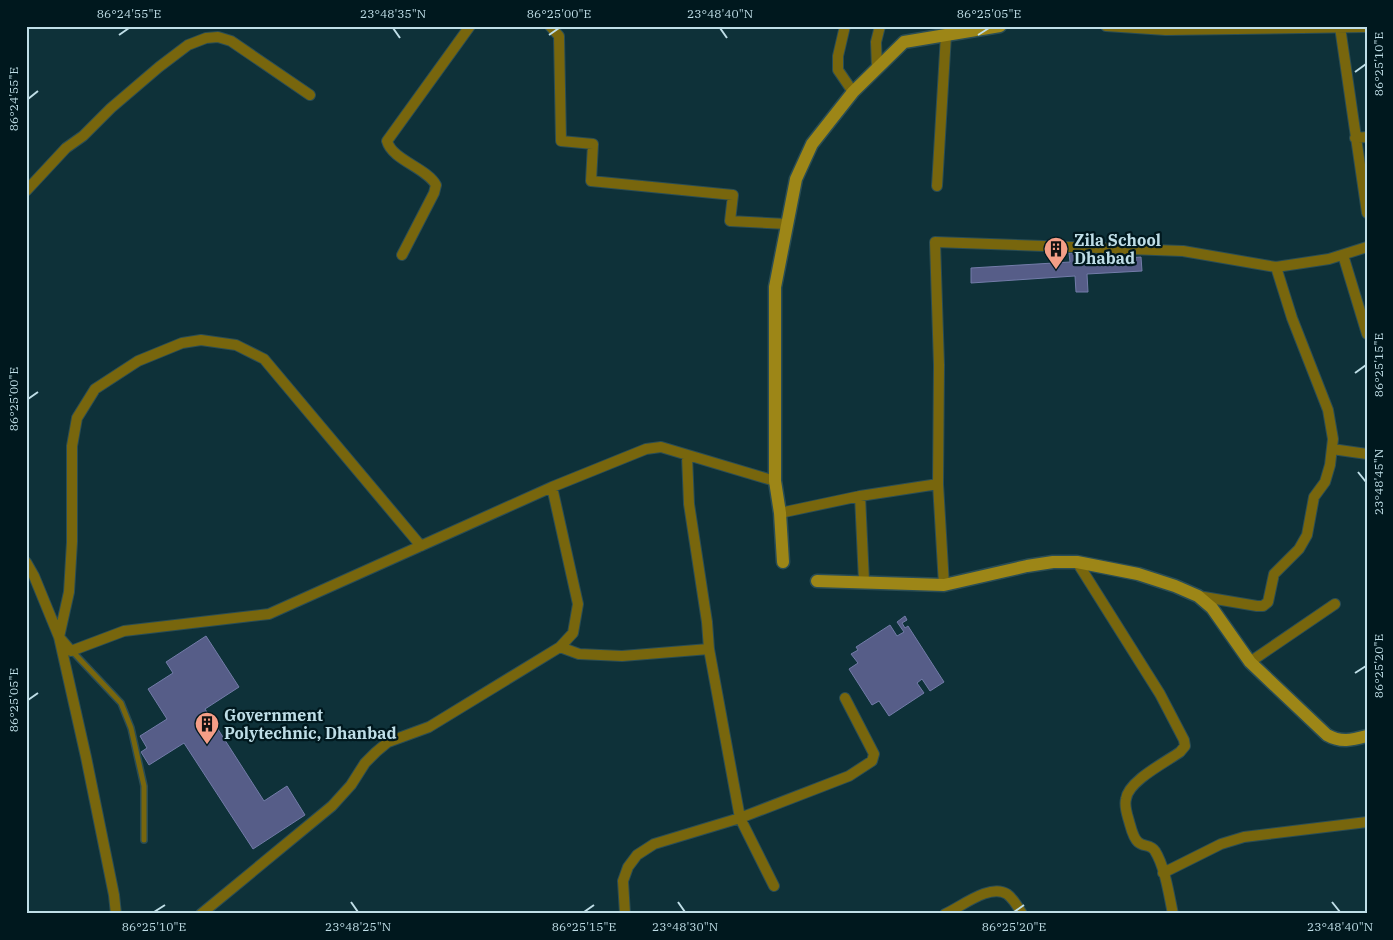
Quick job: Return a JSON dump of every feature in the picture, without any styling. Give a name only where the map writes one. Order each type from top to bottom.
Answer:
[{"type":"street","points":[[402,255],[434,193],[436,185],[431,179],[392,150],[387,141],[470,26]]},
{"type":"street","points":[[550,26],[559,36],[561,141],[592,144],[590,182],[733,195],[730,221],[787,224]]},
{"type":"street","points":[[845,26],[838,56],[838,70],[853,92]]},
{"type":"street","points":[[877,68],[876,42],[880,26]]},
{"type":"street","points":[[783,562],[780,513],[775,481],[775,286],[796,179],[812,144],[853,92],[904,42],[1000,26]]},
{"type":"street","points":[[1106,26],[1166,30],[1367,27]]},
{"type":"street","points":[[1340,27],[1367,213]]},
{"type":"street","points":[[937,186],[946,35]]},
{"type":"street","points":[[26,191],[66,148],[83,136],[111,108],[158,67],[188,45],[206,38],[218,37],[231,41],[310,95]]},
{"type":"street","points":[[1355,138],[1367,137]]},
{"type":"street","points":[[944,585],[938,484],[939,365],[935,242],[1183,252],[1276,266],[1329,259],[1367,247]]},
{"type":"street","points":[[1343,256],[1367,334]]},
{"type":"street","points":[[817,581],[944,585],[1028,566],[1053,562],[1076,562],[1138,574],[1176,586],[1198,596],[1263,606],[1268,602],[1274,574],[1299,549],[1307,535],[1314,497],[1325,482],[1330,465],[1333,439],[1328,410],[1292,318],[1276,266]]},
{"type":"street","points":[[59,637],[70,592],[72,446],[77,418],[95,389],[138,361],[182,343],[201,340],[236,345],[264,359],[421,546]]},
{"type":"street","points":[[59,637],[71,651],[124,631],[269,614],[552,488],[646,449],[661,447],[775,481]]},
{"type":"street","points":[[1332,449],[1367,454]]},
{"type":"street","points":[[688,456],[689,504],[708,622],[709,649],[740,818],[774,886]]},
{"type":"street","points":[[780,513],[860,496],[938,484]]},
{"type":"street","points":[[201,914],[332,806],[351,785],[365,763],[388,742],[429,727],[560,647],[573,633],[578,604],[552,488]]},
{"type":"street","points":[[860,496],[864,581]]},
{"type":"street","points":[[26,562],[34,576],[59,637],[86,757],[116,914]]},
{"type":"street","points":[[1076,562],[1160,694],[1184,740],[1185,746],[1180,752],[1134,784],[1127,792],[1125,800],[1138,842],[1152,847],[1156,851],[1173,914]]},
{"type":"street","points":[[1198,596],[1212,608],[1250,662],[1327,735],[1336,740],[1344,741],[1367,736]]},
{"type":"street","points":[[1250,662],[1335,604]]},
{"type":"street","points":[[560,647],[579,654],[622,656],[709,649]]},
{"type":"street","points":[[625,914],[623,881],[628,867],[637,855],[654,844],[740,818],[849,776],[872,761],[874,754],[845,698]]},
{"type":"street","points":[[1163,873],[1222,844],[1244,837],[1367,822]]},
{"type":"street","points":[[945,914],[972,899],[992,891],[1007,894],[1022,914]]},
{"type":"lane","points":[[71,651],[121,703],[131,728],[144,786],[144,840]]},
{"type":"building","name":"Zila School Dhabad","points":[[1075,249],[1090,251],[1091,260],[1141,257],[1142,271],[1087,274],[1088,292],[1076,292],[1075,276],[971,283],[971,268],[1070,262],[1069,253],[1075,253]]},
{"type":"building","points":[[905,616],[907,620],[902,623],[905,628],[908,626],[944,682],[930,691],[922,679],[917,683],[924,693],[889,716],[879,701],[872,705],[849,669],[858,663],[851,654],[858,650],[856,647],[890,625],[897,636],[904,632],[897,622]]},
{"type":"building","name":"Government Polytechnic, Dhanbad","points":[[206,636],[239,687],[205,709],[264,801],[287,786],[305,815],[253,849],[184,743],[149,765],[141,752],[147,748],[140,736],[167,719],[148,689],[173,673],[166,662]]},
{"type":"place","name":"Zila School Dhabad","points":[[1056,270]]},
{"type":"place","name":"Government Polytechnic, Dhanbad","points":[[207,745]]}]
